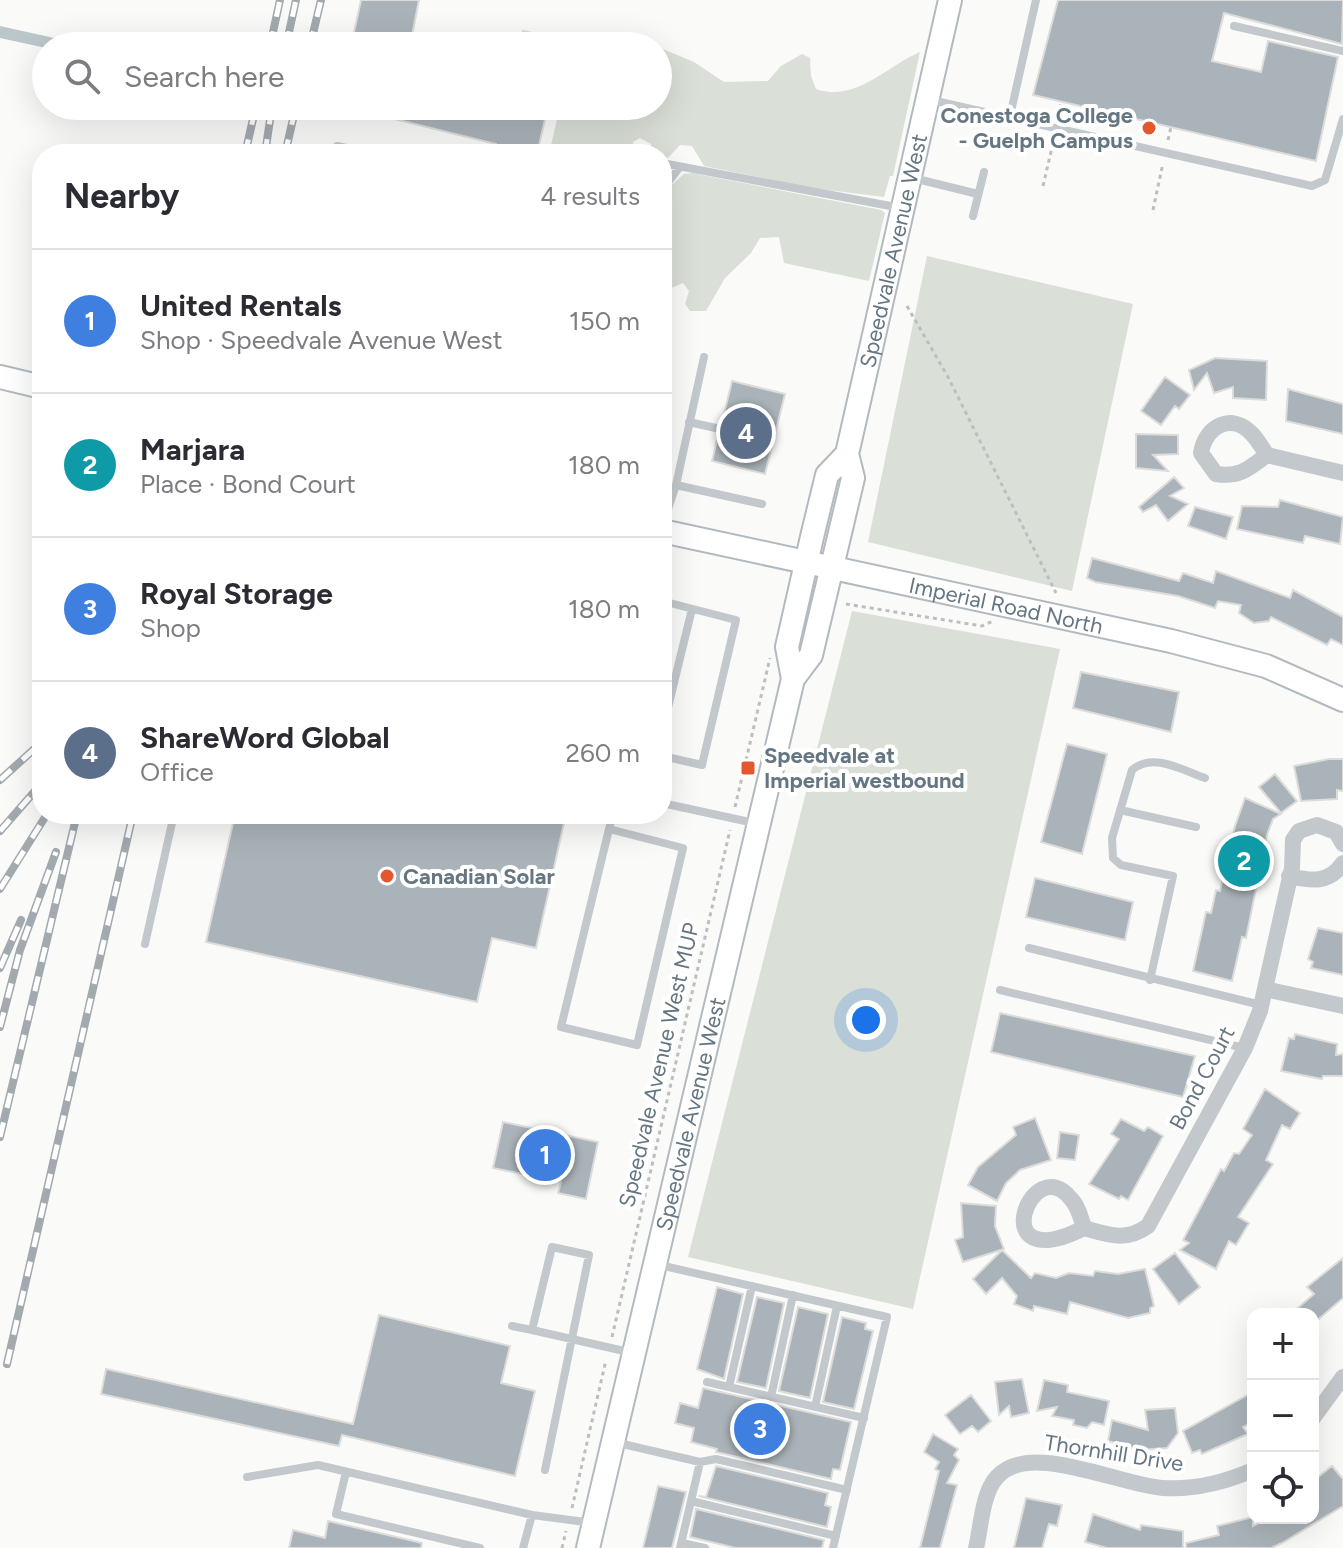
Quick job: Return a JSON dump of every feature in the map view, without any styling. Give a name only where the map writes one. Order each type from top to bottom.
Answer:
[{"type":"main road","name":"Speedvale Avenue West","points":[[588,1548],[793,679],[811,655],[832,569],[853,478],[847,454],[950,0]]},
{"type":"main road","points":[[0,377],[32,385]]},
{"type":"main road","name":"Speedvale Avenue West","points":[[793,679],[787,647],[827,475],[847,454]]},
{"type":"main road","name":"Imperial Road North","points":[[672,531],[832,569],[1171,641],[1266,666],[1343,700]]},
{"type":"street","points":[[1267,455],[1343,473]]},
{"type":"street","name":"Bond Court","points":[[1084,1228],[1126,1237],[1148,1226],[1245,1048],[1263,997],[1289,876],[1291,849],[1299,831],[1307,826],[1327,826],[1343,844]]},
{"type":"street","points":[[1289,876],[1324,879],[1333,875],[1343,863]]},
{"type":"street","points":[[1263,997],[1343,1006]]},
{"type":"street","points":[[1319,1410],[1343,1377]]},
{"type":"street","name":"Thornhill Drive","points":[[976,1548],[995,1478],[1015,1463],[1041,1462],[1160,1488],[1193,1488],[1226,1481],[1247,1472]]},
{"type":"lane","points":[[1010,116],[1036,0]]},
{"type":"lane","points":[[1234,26],[1343,51]]},
{"type":"lane","points":[[927,99],[1318,185],[1325,180],[1332,166],[1343,119]]},
{"type":"lane","points":[[672,166],[901,208]]},
{"type":"lane","points":[[672,177],[679,168]]},
{"type":"lane","points":[[973,216],[984,172]]},
{"type":"lane","points":[[909,176],[978,194]]},
{"type":"lane","points":[[672,498],[704,357]]},
{"type":"lane","points":[[689,422],[720,429]]},
{"type":"lane","points":[[676,485],[762,504]]},
{"type":"lane","points":[[672,604],[736,620],[702,765],[672,758]]},
{"type":"lane","points":[[672,691],[692,609]]},
{"type":"lane","points":[[1150,980],[1173,876],[1121,865],[1113,858],[1112,838],[1132,770],[1145,761],[1205,778]]},
{"type":"lane","points":[[672,805],[759,824]]},
{"type":"lane","points":[[1120,810],[1196,827]]},
{"type":"lane","points":[[145,944],[172,824]]},
{"type":"lane","points":[[609,829],[683,848],[637,1045],[561,1027],[609,829],[610,824]]},
{"type":"lane","points":[[1029,948],[1150,980],[1263,997]]},
{"type":"lane","points":[[1000,990],[1245,1048]]},
{"type":"lane","points":[[532,1330],[552,1247],[589,1255],[545,1470]]},
{"type":"lane","points":[[655,1264],[887,1317],[833,1548]]},
{"type":"lane","points":[[729,1387],[752,1286]]},
{"type":"lane","points":[[771,1397],[793,1295]]},
{"type":"lane","points":[[815,1407],[837,1306]]},
{"type":"lane","points":[[512,1326],[634,1353]]},
{"type":"lane","points":[[707,1382],[864,1418]]},
{"type":"lane","points":[[613,1441],[700,1462],[716,1459],[847,1490]]},
{"type":"lane","points":[[700,1462],[681,1545],[705,1548]]},
{"type":"lane","points":[[247,1477],[318,1465],[532,1515],[593,1523]]},
{"type":"lane","points":[[346,1472],[336,1514],[480,1548]]},
{"type":"lane","points":[[691,1501],[836,1536]]},
{"type":"lane","points":[[523,1548],[532,1515]]},
{"type":"path","points":[[1043,186],[1061,102]]},
{"type":"path","points":[[1153,210],[1171,127]]},
{"type":"path","points":[[907,306],[948,377],[1056,593]]},
{"type":"path","points":[[846,604],[982,626]]},
{"type":"path","name":"Speedvale Avenue West MUP","points":[[562,1548],[771,656]]},
{"type":"shaded area","points":[[0,26],[32,33],[32,45],[0,38]]},
{"type":"shaded area","points":[[920,52],[893,176],[890,176],[884,197],[812,188],[704,166],[692,146],[680,145],[672,154],[672,144],[651,144],[640,138],[633,144],[551,144],[557,120],[672,120],[672,53],[694,62],[724,82],[768,81],[781,66],[802,54],[810,58],[811,76],[816,89],[830,92],[857,87]]},
{"type":"shaded area","points":[[692,173],[881,210],[885,213],[869,281],[784,263],[779,237],[760,238],[751,253],[725,278],[706,311],[690,311],[685,304],[689,291],[683,283],[672,288],[672,185],[684,174]]},
{"type":"shaded area","points":[[927,256],[1133,304],[1072,591],[868,542]]},
{"type":"shaded area","points":[[852,611],[1060,649],[913,1309],[688,1257]]},
{"type":"building","points":[[361,0],[419,0],[413,32],[354,32]]},
{"type":"building","points":[[1058,0],[1343,0],[1342,44],[1224,13],[1212,61],[1261,72],[1268,41],[1338,57],[1316,161],[1033,95]]},
{"type":"building","points":[[399,120],[545,120],[539,144],[496,144]]},
{"type":"building","points":[[1215,358],[1267,361],[1266,400],[1233,398],[1233,387],[1214,393],[1207,373],[1194,390],[1189,370]]},
{"type":"building","points":[[1165,377],[1190,395],[1179,409],[1175,406],[1161,425],[1141,411]]},
{"type":"building","points":[[732,381],[785,394],[765,474],[712,461],[718,436],[727,431],[722,422]]},
{"type":"building","points":[[1288,389],[1343,404],[1343,434],[1286,421]]},
{"type":"building","points":[[1136,434],[1178,435],[1178,454],[1153,455],[1168,471],[1136,468]]},
{"type":"building","points":[[1174,477],[1184,488],[1170,496],[1188,504],[1168,521],[1156,505],[1143,512],[1139,507]]},
{"type":"building","points":[[1280,500],[1343,517],[1340,544],[1305,536],[1303,543],[1237,529],[1242,506],[1278,507]]},
{"type":"building","points":[[1195,507],[1233,517],[1226,539],[1188,526]]},
{"type":"building","points":[[1092,558],[1179,581],[1183,573],[1213,583],[1216,571],[1290,598],[1293,590],[1343,617],[1343,645],[1331,639],[1327,645],[1271,617],[1269,621],[1254,623],[1239,613],[1241,605],[1218,601],[1215,608],[1178,596],[1095,582],[1087,578]]},
{"type":"building","points":[[1081,672],[1179,692],[1171,732],[1073,708]]},
{"type":"building","points":[[1067,744],[1107,754],[1082,854],[1041,842]]},
{"type":"building","points":[[1343,759],[1343,791],[1337,790],[1337,799],[1301,801],[1294,766]]},
{"type":"building","points":[[1275,774],[1297,801],[1281,813],[1259,787]]},
{"type":"building","points":[[1245,798],[1281,814],[1273,819],[1267,835],[1246,938],[1242,937],[1232,981],[1193,971],[1206,912],[1211,913],[1216,890],[1220,891]]},
{"type":"building","name":"Canadian Solar","points":[[233,824],[564,824],[536,948],[492,938],[477,1002],[206,942]]},
{"type":"building","points":[[1035,878],[1133,902],[1125,940],[1026,917]]},
{"type":"building","points":[[1318,928],[1343,933],[1343,975],[1311,968],[1313,962],[1308,959]]},
{"type":"building","points":[[1000,1013],[1195,1056],[1183,1097],[991,1052]]},
{"type":"building","points":[[1295,1034],[1337,1044],[1336,1055],[1343,1054],[1343,1076],[1323,1076],[1322,1079],[1281,1071],[1289,1038],[1294,1039]]},
{"type":"building","points":[[1265,1089],[1300,1113],[1290,1129],[1282,1125],[1266,1160],[1273,1164],[1238,1217],[1249,1223],[1236,1245],[1229,1241],[1216,1269],[1180,1250],[1189,1243],[1183,1240],[1221,1169],[1224,1171],[1234,1153],[1239,1154],[1252,1135],[1243,1129]]},
{"type":"building","points":[[1035,1118],[1051,1160],[1020,1170],[1006,1183],[997,1201],[968,1185],[978,1167],[1016,1135],[1013,1127]]},
{"type":"building","points":[[1121,1119],[1144,1131],[1148,1127],[1163,1136],[1128,1200],[1121,1196],[1119,1199],[1089,1184],[1119,1139],[1111,1134]]},
{"type":"building","points":[[503,1122],[598,1142],[586,1199],[558,1193],[561,1182],[493,1168]]},
{"type":"building","points":[[1060,1132],[1079,1135],[1075,1160],[1057,1158]]},
{"type":"building","points":[[961,1203],[996,1206],[995,1226],[1004,1249],[963,1262],[955,1240],[963,1237]]},
{"type":"building","points":[[1002,1250],[1031,1278],[1035,1273],[1056,1278],[1069,1273],[1093,1276],[1095,1271],[1118,1274],[1145,1269],[1154,1306],[1150,1308],[1150,1313],[1128,1318],[1070,1302],[1067,1314],[1034,1306],[1033,1311],[1014,1304],[1017,1296],[1002,1278],[986,1294],[973,1279]]},
{"type":"building","points":[[1175,1253],[1200,1287],[1179,1304],[1153,1269]]},
{"type":"building","points":[[1343,1258],[1343,1298],[1319,1319],[1319,1308],[1298,1308],[1314,1294],[1307,1287]]},
{"type":"building","points":[[717,1287],[743,1294],[724,1379],[697,1369]]},
{"type":"building","points":[[757,1297],[784,1303],[766,1388],[737,1382]]},
{"type":"building","points":[[798,1307],[828,1314],[810,1398],[779,1391]]},
{"type":"building","points":[[379,1315],[510,1346],[501,1383],[535,1391],[515,1476],[342,1435],[339,1446],[101,1394],[106,1369],[353,1424]]},
{"type":"building","points":[[842,1317],[866,1323],[865,1329],[873,1331],[854,1409],[823,1402]]},
{"type":"building","points":[[1022,1379],[1029,1413],[1011,1417],[1009,1406],[999,1415],[995,1382]]},
{"type":"building","points":[[1044,1380],[1068,1385],[1067,1392],[1109,1401],[1104,1425],[1092,1422],[1087,1428],[1073,1425],[1074,1420],[1052,1416],[1057,1407],[1037,1411]]},
{"type":"building","points":[[703,1388],[851,1422],[840,1470],[833,1469],[831,1479],[716,1452],[717,1449],[691,1442],[694,1428],[675,1423],[680,1403],[698,1408]]},
{"type":"building","points":[[971,1395],[991,1421],[978,1432],[972,1426],[960,1434],[945,1415]]},
{"type":"building","points":[[1247,1395],[1247,1425],[1243,1427],[1247,1434],[1202,1454],[1200,1450],[1192,1453],[1183,1431]]},
{"type":"building","points":[[1175,1408],[1178,1433],[1167,1448],[1139,1450],[1108,1441],[1112,1420],[1148,1430],[1145,1410]]},
{"type":"building","points":[[933,1434],[958,1449],[954,1455],[959,1460],[947,1483],[957,1485],[940,1548],[920,1548],[939,1471],[935,1469],[939,1462],[924,1452]]},
{"type":"building","points":[[716,1466],[828,1493],[825,1505],[831,1507],[827,1527],[699,1496],[706,1497]]},
{"type":"building","points":[[1332,1466],[1343,1479],[1343,1506],[1319,1521],[1319,1476]]},
{"type":"building","points":[[658,1486],[686,1492],[672,1548],[643,1548]]},
{"type":"building","points":[[1026,1498],[1062,1505],[1057,1526],[1049,1524],[1042,1548],[1014,1548]]},
{"type":"building","points":[[696,1509],[824,1540],[822,1548],[736,1548],[690,1537]]},
{"type":"building","points":[[1093,1514],[1140,1530],[1141,1525],[1183,1531],[1183,1548],[1107,1548],[1085,1542]]},
{"type":"building","points":[[1247,1518],[1247,1524],[1313,1524],[1271,1548],[1186,1548],[1186,1543],[1219,1535],[1217,1526]]},
{"type":"building","points":[[328,1521],[422,1543],[421,1548],[289,1548],[293,1530],[325,1538]]},
{"type":"railway","points":[[273,32],[280,0]]},
{"type":"railway","points":[[289,32],[296,0]]},
{"type":"railway","points":[[313,32],[321,0]]},
{"type":"railway","points":[[247,144],[253,120]]},
{"type":"railway","points":[[266,144],[270,120]]},
{"type":"railway","points":[[287,144],[293,120]]},
{"type":"railway","points":[[0,780],[32,751]]},
{"type":"railway","points":[[0,831],[32,794]]},
{"type":"railway","points":[[0,889],[41,824]]},
{"type":"railway","points":[[0,1137],[75,824]]},
{"type":"railway","points":[[7,1364],[131,824]]},
{"type":"railway","points":[[0,1027],[20,950],[56,852]]},
{"type":"railway","points":[[0,968],[21,920]]},
{"type":"place","name":"Conestoga College - Guelph Campus","points":[[1149,128]]},
{"type":"place","name":"ShareWord Global","points":[[746,433]]},
{"type":"place","name":"Speedvale at Imperial westbound","points":[[748,768]]},
{"type":"place","name":"Marjara","points":[[1244,861]]},
{"type":"place","name":"Canadian Solar","points":[[387,876]]},
{"type":"place","name":"United Rentals","points":[[545,1155]]},
{"type":"place","name":"Royal Storage","points":[[760,1429]]}]
